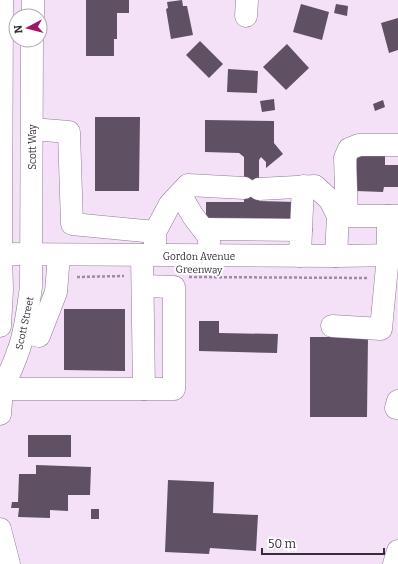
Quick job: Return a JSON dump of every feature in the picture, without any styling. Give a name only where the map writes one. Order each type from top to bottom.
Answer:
[{"type":"street","points":[[0,326],[2,290],[0,254],[2,0]]},
{"type":"street","name":"Scott Way","points":[[31,255],[32,48]]},
{"type":"street","points":[[2,74],[32,74]]},
{"type":"street","points":[[24,332],[39,336],[56,292],[57,276],[66,255],[72,224],[69,132],[32,129]]},
{"type":"street","points":[[336,256],[342,216],[346,158],[350,149],[359,145],[398,145]]},
{"type":"street","points":[[144,389],[145,268],[155,232],[170,204],[188,185],[251,188],[315,186],[330,200],[342,216]]},
{"type":"street","points":[[300,256],[304,186]]},
{"type":"street","points":[[180,194],[208,237],[210,256]]},
{"type":"street","points":[[332,326],[390,331],[386,279],[393,255],[393,216],[342,216]]},
{"type":"street","points":[[72,224],[155,232]]},
{"type":"street","points":[[203,229],[301,230]]},
{"type":"street","name":"Gordon Avenue","points":[[0,254],[66,255],[145,268],[210,256],[393,255]]},
{"type":"street","name":"Scott Street","points":[[1,400],[24,332],[31,287],[31,255]]},
{"type":"street","points":[[1,400],[144,389],[174,389],[174,287],[145,268]]},
{"type":"street","points":[[0,529],[9,564]]},
{"type":"street","points":[[394,564],[398,551]]},
{"type":"path","points":[[57,276],[145,268]]},
{"type":"path","name":"Greenway","points":[[186,276],[386,279]]},
{"type":"building","points":[[86,0],[129,0],[129,13],[117,13],[117,39],[114,39],[114,56],[86,56]]},
{"type":"building","points":[[182,0],[183,6],[187,6],[193,35],[171,39],[166,9],[168,8],[167,2]]},
{"type":"building","points":[[301,4],[329,12],[322,40],[293,32]]},
{"type":"building","points":[[336,4],[348,6],[347,16],[334,13]]},
{"type":"building","points":[[398,18],[398,50],[389,53],[381,23]]},
{"type":"building","points":[[200,41],[223,64],[209,78],[186,55]]},
{"type":"building","points":[[287,44],[309,68],[286,90],[263,67]]},
{"type":"building","points":[[228,69],[258,71],[257,93],[227,92]]},
{"type":"building","points":[[274,99],[275,110],[262,112],[260,101]]},
{"type":"building","points":[[383,100],[385,107],[375,111],[373,104]]},
{"type":"building","points":[[95,117],[140,117],[139,191],[95,191]]},
{"type":"building","points":[[205,120],[274,121],[274,143],[283,154],[266,168],[266,162],[261,157],[259,160],[259,201],[296,202],[296,219],[206,218],[206,202],[244,202],[244,157],[239,153],[205,152]]},
{"type":"building","points":[[357,155],[385,156],[385,165],[398,165],[398,187],[384,187],[383,192],[356,191]]},
{"type":"building","points":[[64,309],[125,309],[125,371],[64,370]]},
{"type":"building","points":[[199,321],[219,321],[219,333],[278,334],[277,353],[199,351]]},
{"type":"building","points":[[310,337],[368,337],[367,417],[310,417]]},
{"type":"building","points":[[28,435],[71,435],[71,457],[28,457]]},
{"type":"building","points":[[36,465],[91,467],[90,495],[68,495],[68,511],[50,510],[50,518],[18,517],[19,508],[11,508],[12,502],[18,502],[19,474],[36,474]]},
{"type":"building","points":[[168,480],[214,482],[213,513],[258,515],[256,551],[210,548],[209,554],[165,552]]},
{"type":"building","points":[[91,509],[99,509],[99,519],[91,519]]}]
